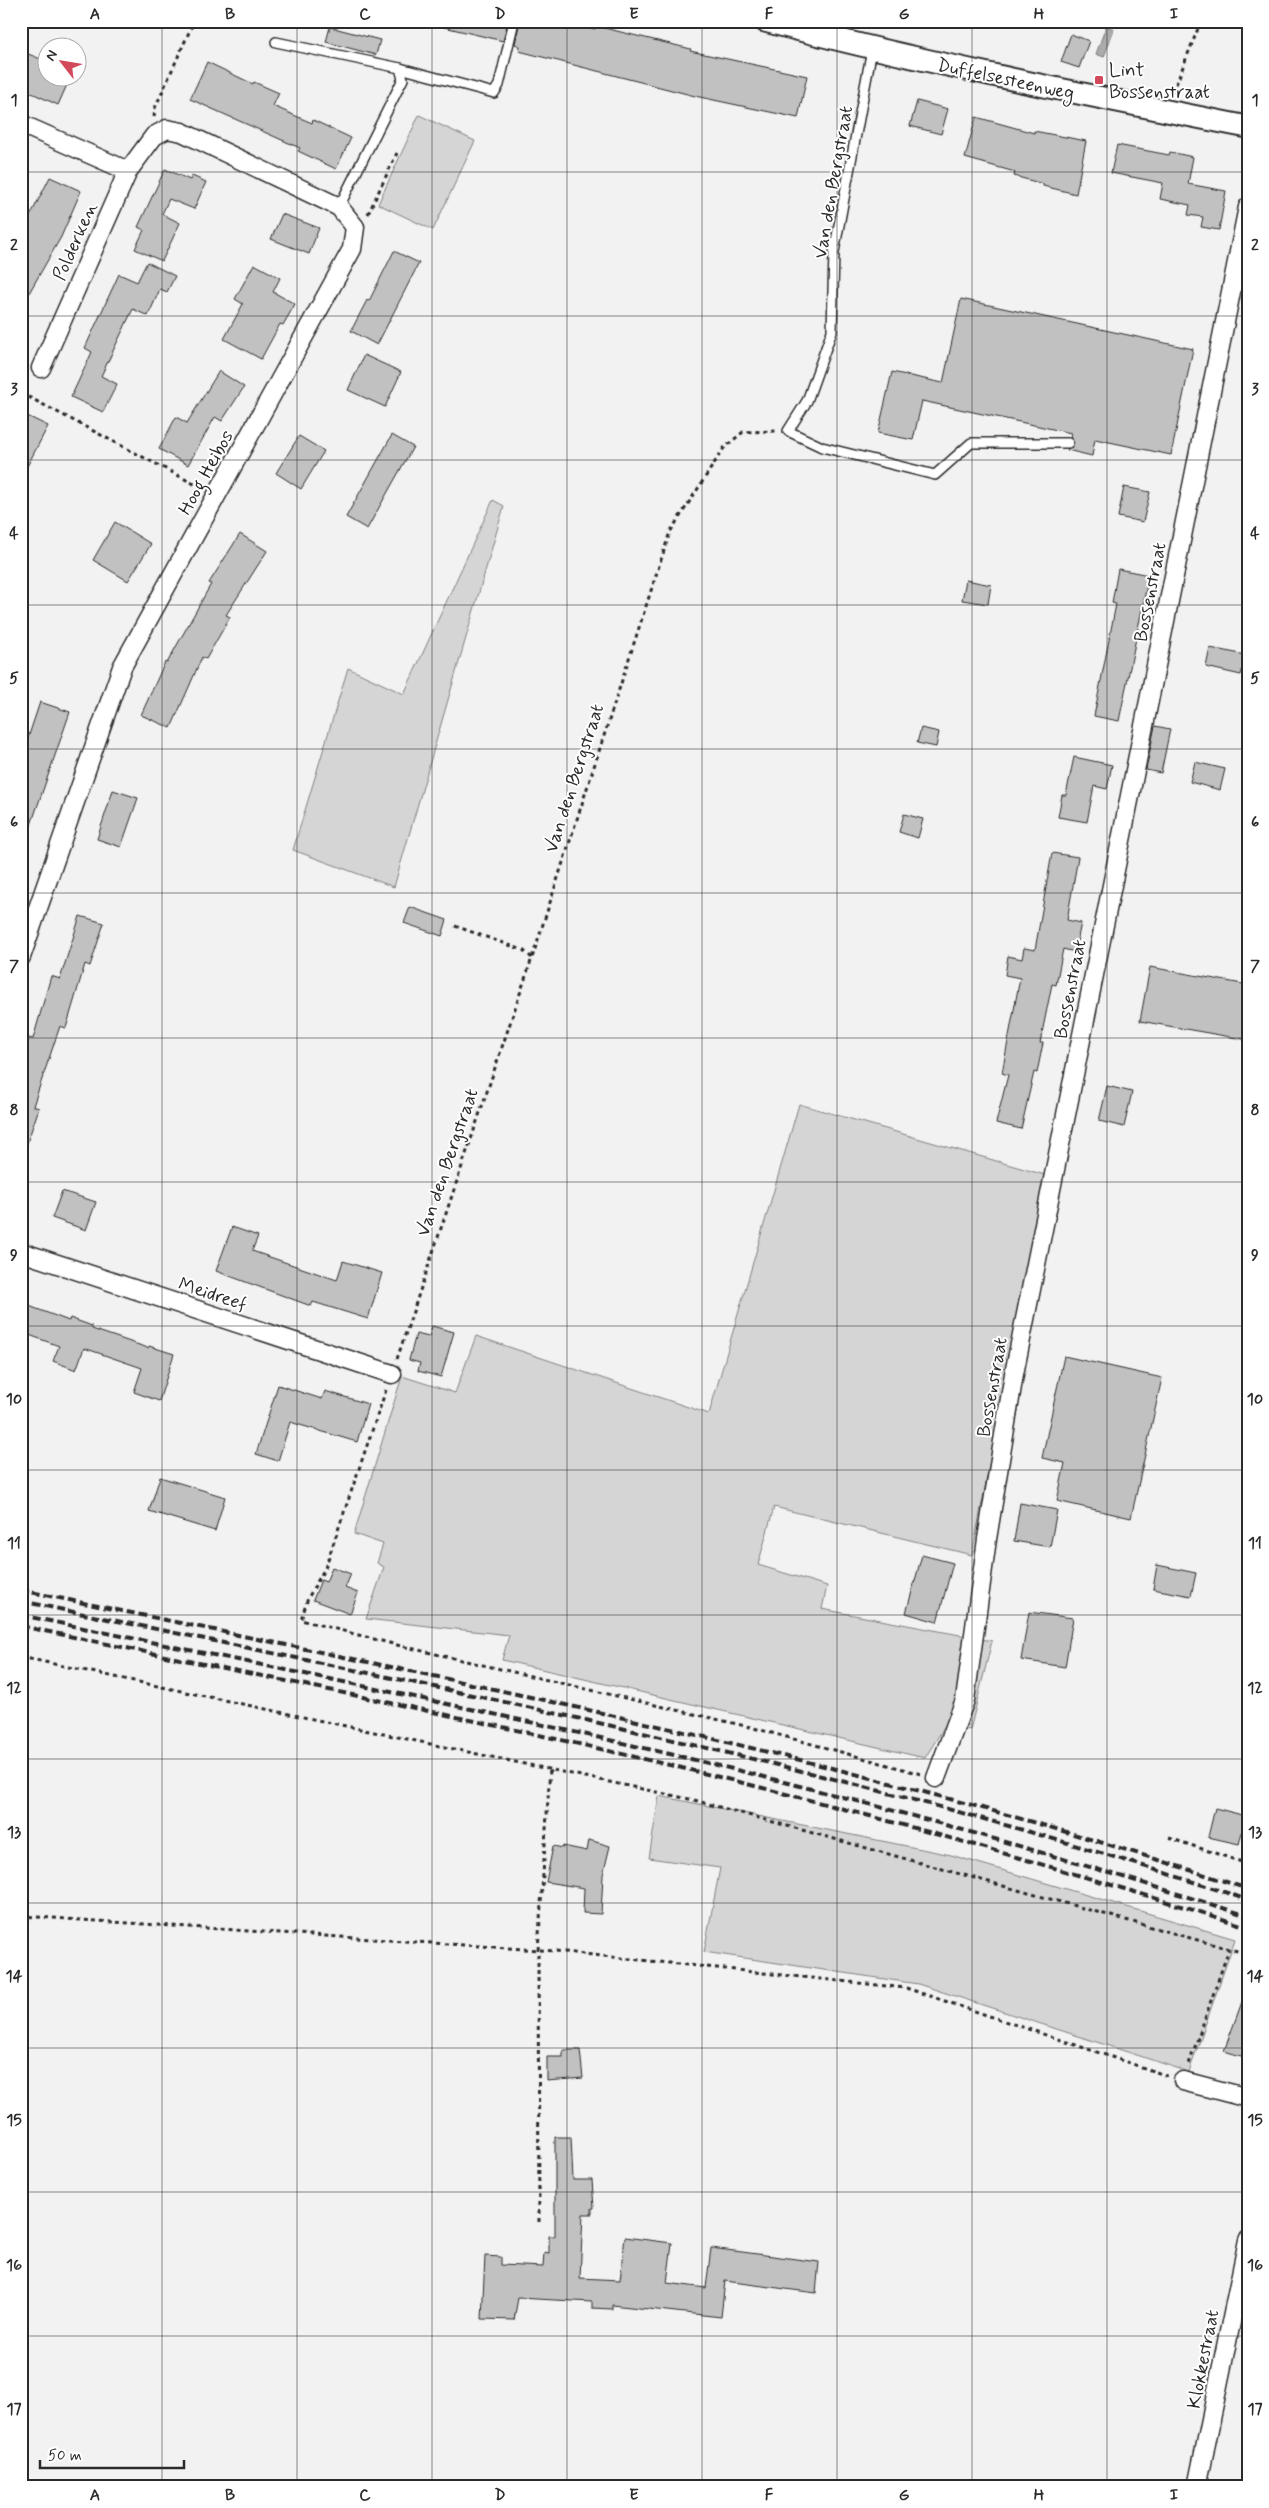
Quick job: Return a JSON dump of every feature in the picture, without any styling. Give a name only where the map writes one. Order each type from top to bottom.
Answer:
[{"type":"street","name":"Duffelsesteenweg","points":[[765,21],[838,30],[872,49],[1013,81],[1248,127]]},
{"type":"street","points":[[21,124],[128,171]]},
{"type":"street","points":[[154,136],[167,129],[182,132],[339,207],[355,227]]},
{"type":"street","name":"Polderken","points":[[41,368],[128,171],[154,136]]},
{"type":"street","name":"Bossenstraat","points":[[936,1778],[965,1700],[987,1539],[1014,1374],[1248,207]]},
{"type":"street","name":"Hoog Heibos","points":[[21,957],[122,667],[352,249],[355,227]]},
{"type":"street","name":"Meidreef","points":[[21,1252],[392,1374]]},
{"type":"street","points":[[1183,2081],[1248,2098]]},
{"type":"street","name":"Klokkestraat","points":[[1197,2487],[1248,2240]]},
{"type":"lane","points":[[276,42],[400,68],[494,93],[499,85],[514,21]]},
{"type":"lane","name":"Van den Bergstraat","points":[[788,431],[807,401],[832,331],[834,252],[872,49]]},
{"type":"lane","points":[[339,207],[403,79],[400,68]]},
{"type":"lane","points":[[788,431],[822,447],[935,475],[971,442],[1068,443]]},
{"type":"path","points":[[154,136],[155,108],[194,21]]},
{"type":"path","points":[[1166,111],[1201,21]]},
{"type":"path","points":[[355,227],[366,217],[397,153]]},
{"type":"path","points":[[21,393],[216,496]]},
{"type":"path","name":"Van den Bergstraat","points":[[788,431],[743,432],[724,448],[670,532],[532,958],[392,1374],[325,1568],[308,1598],[301,1620],[397,1645],[750,1727],[936,1778]]},
{"type":"path","points":[[455,926],[523,950],[532,958]]},
{"type":"path","points":[[21,1657],[550,1768],[722,1808],[1248,1954]]},
{"type":"path","points":[[539,2222],[538,1950],[550,1768]]},
{"type":"path","points":[[1169,1838],[1248,1864]]},
{"type":"path","points":[[21,1916],[538,1950],[906,1988],[1183,2081],[1229,1949]]},
{"type":"shaded area","points":[[1106,26],[1114,29],[1104,57],[1096,54]]},
{"type":"shaded area","points":[[419,115],[475,141],[433,230],[378,204]]},
{"type":"shaded area","points":[[493,500],[504,506],[394,887],[293,850],[348,668],[404,694]]},
{"type":"shaded area","points":[[799,1104],[1045,1175],[972,1555],[774,1507],[758,1565],[827,1586],[822,1609],[992,1641],[970,1730],[946,1724],[925,1758],[502,1660],[509,1635],[366,1619],[384,1567],[377,1563],[383,1544],[354,1534],[402,1376],[455,1393],[476,1336],[709,1414]]},
{"type":"shaded area","points":[[659,1796],[951,1855],[1235,1939],[1189,2072],[918,1984],[704,1952],[720,1868],[649,1858]]},
{"type":"building","points":[[445,21],[508,21],[503,41],[444,27]]},
{"type":"building","points":[[520,21],[562,21],[595,29],[596,26],[691,49],[690,51],[807,76],[798,118],[695,96],[519,51],[520,46],[515,44]]},
{"type":"building","points":[[330,27],[380,40],[376,55],[326,42]]},
{"type":"building","points":[[1071,34],[1089,41],[1079,68],[1061,62]]},
{"type":"building","points":[[21,51],[38,58],[38,88],[66,88],[58,105],[21,88]]},
{"type":"building","points":[[207,62],[253,84],[254,82],[279,93],[273,106],[312,123],[313,120],[351,138],[336,169],[298,151],[300,148],[190,99]]},
{"type":"building","points":[[917,101],[948,109],[941,134],[910,126]]},
{"type":"building","points":[[976,117],[1034,133],[1034,131],[1086,141],[1076,194],[1043,186],[1043,184],[1014,176],[1015,172],[965,158]]},
{"type":"building","points":[[1117,145],[1169,155],[1170,152],[1193,157],[1188,184],[1226,191],[1219,230],[1201,227],[1203,217],[1188,215],[1190,205],[1160,199],[1163,183],[1111,173]]},
{"type":"building","points":[[165,169],[190,180],[192,176],[206,182],[194,209],[169,199],[162,214],[180,223],[162,261],[135,249],[144,230],[138,227]]},
{"type":"building","points":[[50,177],[81,191],[61,237],[21,307],[21,234]]},
{"type":"building","points":[[282,214],[319,228],[309,254],[271,239]]},
{"type":"building","points":[[394,251],[419,263],[377,345],[351,331],[367,300],[369,301]]},
{"type":"building","points":[[147,262],[175,276],[167,292],[160,289],[148,316],[133,309],[101,376],[117,384],[103,412],[71,397],[92,352],[85,348],[119,274],[137,282]]},
{"type":"building","points":[[254,264],[280,278],[273,292],[295,304],[283,325],[280,324],[261,359],[224,339],[243,304],[235,299]]},
{"type":"building","points":[[961,299],[1193,349],[1171,455],[1095,439],[1092,456],[1067,450],[1074,443],[1070,437],[1071,433],[922,401],[913,440],[878,433],[892,372],[943,383]]},
{"type":"building","points":[[364,355],[401,372],[385,407],[348,390]]},
{"type":"building","points":[[219,371],[244,387],[222,421],[215,417],[188,465],[159,449],[176,417],[187,423]]},
{"type":"building","points":[[21,413],[48,426],[21,478]]},
{"type":"building","points":[[392,435],[413,447],[367,529],[346,517]]},
{"type":"building","points":[[299,436],[324,451],[301,489],[276,473]]},
{"type":"building","points":[[1124,487],[1150,492],[1143,522],[1118,517]]},
{"type":"building","points":[[115,522],[151,544],[128,581],[93,560]]},
{"type":"building","points":[[240,534],[267,551],[226,615],[230,617],[206,659],[202,657],[171,728],[141,715],[165,662],[167,663],[211,584],[209,583]]},
{"type":"building","points":[[1118,569],[1149,575],[1119,721],[1094,716],[1116,604],[1112,603]]},
{"type":"building","points":[[966,580],[991,585],[988,604],[962,600]]},
{"type":"building","points":[[1210,648],[1246,655],[1241,675],[1206,667]]},
{"type":"building","points":[[40,702],[70,712],[24,845],[21,844],[21,766],[28,748],[25,747]]},
{"type":"building","points":[[1155,726],[1170,729],[1161,773],[1146,770]]},
{"type":"building","points":[[921,728],[939,732],[936,747],[917,743]]},
{"type":"building","points":[[1074,757],[1112,765],[1107,789],[1094,786],[1087,822],[1058,817],[1062,795],[1066,795]]},
{"type":"building","points":[[1195,762],[1225,769],[1220,790],[1190,782]]},
{"type":"building","points":[[113,790],[138,798],[121,847],[97,839]]},
{"type":"building","points":[[904,814],[923,819],[918,838],[899,832]]},
{"type":"building","points":[[1052,853],[1078,857],[1067,920],[1081,923],[1075,952],[1063,949],[1056,985],[1052,984],[1040,1043],[1043,1043],[1037,1073],[1034,1072],[1021,1129],[996,1123],[1008,1075],[1002,1073],[1020,978],[1005,975],[1008,956],[1022,959],[1024,948],[1035,950]]},
{"type":"building","points":[[410,907],[447,920],[442,936],[404,923]]},
{"type":"building","points":[[80,916],[104,923],[90,966],[85,964],[66,1028],[60,1026],[33,1106],[39,1108],[24,1152],[21,1152],[21,1061],[29,1038],[33,1039],[51,976],[60,979]]},
{"type":"building","points":[[1150,967],[1248,985],[1248,1040],[1140,1021]]},
{"type":"building","points":[[1107,1086],[1132,1092],[1124,1127],[1099,1121]]},
{"type":"building","points":[[62,1191],[96,1202],[86,1230],[52,1218]]},
{"type":"building","points":[[232,1227],[258,1236],[252,1251],[337,1280],[343,1261],[382,1273],[368,1319],[313,1302],[311,1306],[216,1271]]},
{"type":"building","points":[[21,1303],[69,1321],[70,1318],[92,1326],[92,1329],[148,1348],[149,1346],[174,1354],[159,1401],[134,1392],[142,1368],[84,1348],[76,1370],[53,1361],[59,1346],[21,1332]]},
{"type":"building","points":[[432,1326],[454,1332],[441,1377],[418,1371],[420,1363],[409,1360],[416,1334],[429,1337]]},
{"type":"building","points":[[1064,1356],[1162,1378],[1131,1518],[1057,1501],[1065,1463],[1042,1458]]},
{"type":"building","points":[[278,1385],[322,1399],[325,1391],[368,1404],[357,1442],[290,1422],[278,1461],[256,1454]]},
{"type":"building","points":[[160,1477],[225,1497],[215,1531],[149,1511]]},
{"type":"building","points":[[1020,1503],[1057,1510],[1050,1547],[1014,1541]]},
{"type":"building","points":[[922,1555],[953,1563],[937,1622],[906,1613]]},
{"type":"building","points":[[1157,1565],[1196,1573],[1191,1596],[1153,1589]]},
{"type":"building","points":[[332,1567],[351,1574],[345,1588],[358,1593],[350,1614],[313,1600],[321,1580],[326,1582]]},
{"type":"building","points":[[1029,1612],[1073,1618],[1065,1667],[1021,1660]]},
{"type":"building","points":[[1215,1808],[1246,1816],[1239,1844],[1208,1837]]},
{"type":"building","points":[[589,1840],[610,1846],[603,1875],[601,1914],[583,1913],[584,1888],[546,1882],[553,1846],[587,1851]]},
{"type":"building","points":[[1246,1991],[1248,1991],[1248,2058],[1224,2051]]},
{"type":"building","points":[[563,2050],[580,2050],[583,2078],[547,2081],[547,2057],[563,2057]]},
{"type":"building","points":[[555,2137],[571,2137],[573,2180],[592,2180],[594,2208],[592,2208],[592,2214],[583,2214],[580,2278],[620,2280],[625,2237],[672,2243],[667,2283],[706,2288],[711,2248],[819,2262],[816,2293],[725,2281],[721,2317],[612,2305],[612,2309],[592,2308],[592,2302],[518,2298],[514,2320],[482,2319],[485,2256],[501,2257],[501,2265],[543,2267],[544,2252],[549,2253],[549,2236],[555,2236]]},
{"type":"railway","points":[[21,1590],[485,1687],[793,1758],[1097,1841],[1248,1889]]},
{"type":"railway","points":[[21,1601],[485,1698],[793,1769],[945,1808],[1097,1852],[1248,1900]]},
{"type":"railway","points":[[21,1615],[502,1716],[809,1788],[956,1828],[1248,1916]]},
{"type":"railway","points":[[21,1626],[502,1727],[735,1781],[956,1840],[1248,1927]]},
{"type":"place","name":"Lint Bossenstraat","points":[[1099,80]]}]
